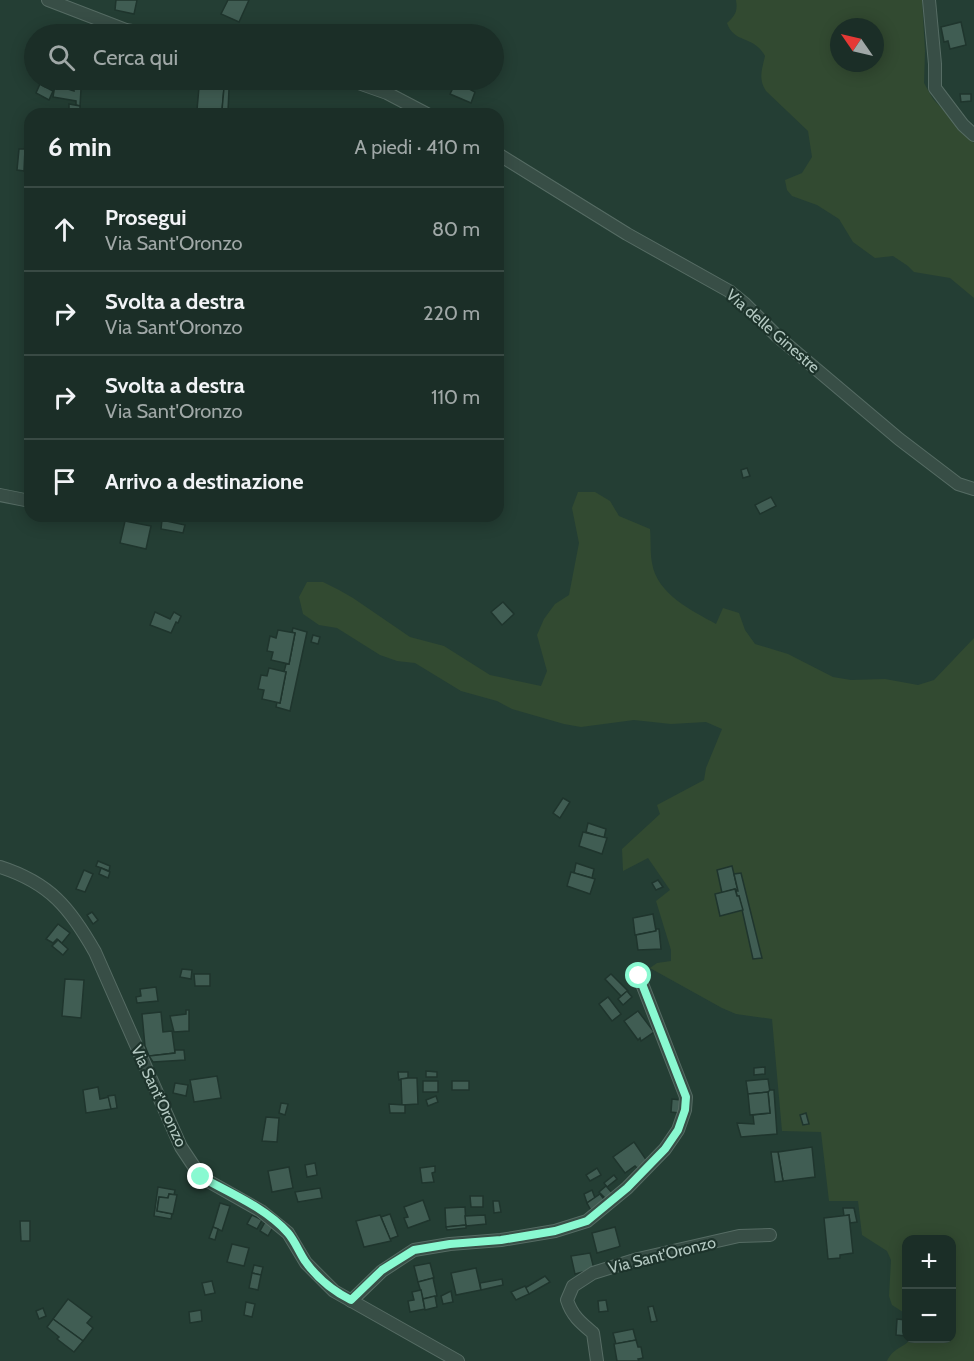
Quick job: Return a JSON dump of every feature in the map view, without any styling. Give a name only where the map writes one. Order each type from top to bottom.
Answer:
[{"type":"street","points":[[48,0],[110,24]]},
{"type":"street","points":[[929,0],[935,88],[963,125],[974,135]]},
{"type":"street","points":[[378,90],[416,108]]},
{"type":"street","name":"Via delle Ginestre","points":[[504,158],[627,234],[729,291],[746,304],[777,336],[899,439],[958,484],[974,489]]},
{"type":"street","points":[[0,495],[24,500]]},
{"type":"street","name":"Via Sant'Oronzo","points":[[0,867],[54,894],[79,923],[98,960],[181,1147],[201,1177],[261,1210],[288,1233],[306,1263],[334,1291],[458,1361]]},
{"type":"street","points":[[351,1300],[382,1270],[414,1250],[533,1235],[587,1221],[627,1188],[665,1149],[678,1130],[685,1110],[686,1097],[639,976]]},
{"type":"street","name":"Via Sant'Oronzo","points":[[597,1361],[593,1334],[578,1321],[567,1300],[573,1286],[593,1273],[638,1259],[740,1236],[770,1235]]},
{"type":"green space","points":[[736,0],[922,0],[924,83],[933,99],[974,143],[974,298],[950,278],[914,272],[893,256],[875,258],[853,242],[839,219],[817,205],[792,196],[787,190],[785,180],[802,173],[812,157],[808,131],[766,91],[761,78],[765,56],[760,49],[730,30],[727,23],[737,7]]},
{"type":"green space","points":[[578,492],[595,492],[610,501],[619,516],[650,529],[651,559],[655,574],[661,584],[677,600],[716,624],[723,608],[739,613],[745,630],[755,644],[788,654],[833,677],[851,680],[885,679],[918,685],[934,680],[974,638],[974,1361],[887,1361],[892,1353],[907,1343],[956,1343],[956,1235],[902,1235],[902,1311],[892,1305],[889,1296],[891,1260],[887,1251],[862,1235],[858,1201],[829,1201],[821,1132],[782,1131],[772,1019],[736,1014],[650,968],[657,963],[671,961],[671,950],[656,901],[670,890],[648,858],[623,871],[622,849],[660,814],[657,805],[704,780],[706,768],[722,729],[706,722],[671,724],[634,720],[581,727],[564,724],[461,691],[415,663],[397,661],[380,655],[337,628],[319,625],[303,614],[299,597],[307,582],[323,582],[353,598],[410,637],[444,646],[490,675],[541,686],[547,671],[537,635],[544,619],[555,604],[569,595],[579,543],[572,508]]},
{"type":"building","points":[[116,0],[137,0],[134,14],[115,10]]},
{"type":"building","points":[[228,0],[249,0],[239,22],[221,14]]},
{"type":"building","points":[[961,22],[966,45],[950,49],[948,41],[944,42],[941,27]]},
{"type":"building","points":[[37,90],[53,91],[49,100],[36,93]]},
{"type":"building","points":[[54,90],[81,90],[80,106],[76,105],[76,101],[53,97]]},
{"type":"building","points":[[199,90],[224,90],[222,108],[197,108]]},
{"type":"building","points":[[224,90],[229,90],[228,108],[222,108]]},
{"type":"building","points":[[452,90],[475,92],[471,103],[450,94]]},
{"type":"building","points":[[960,94],[971,94],[971,101],[961,102]]},
{"type":"building","points":[[69,104],[80,106],[80,108],[69,108]]},
{"type":"building","points":[[19,149],[24,149],[24,171],[17,170]]},
{"type":"building","points":[[747,468],[750,476],[743,478],[741,470]]},
{"type":"building","points":[[771,497],[776,506],[760,514],[755,505]]},
{"type":"building","points":[[125,522],[151,526],[146,549],[120,543]]},
{"type":"building","points":[[162,522],[185,525],[183,533],[161,529]]},
{"type":"building","points":[[503,602],[514,614],[502,625],[491,612]]},
{"type":"building","points":[[155,612],[170,619],[174,612],[181,616],[171,633],[150,625]]},
{"type":"building","points":[[293,628],[307,632],[290,711],[276,707],[277,702],[280,703],[286,664],[289,664],[295,633],[292,632]]},
{"type":"building","points":[[278,630],[295,633],[289,664],[271,660],[273,652],[267,651],[270,636],[276,638]]},
{"type":"building","points":[[313,635],[320,637],[318,644],[311,642]]},
{"type":"building","points":[[269,668],[286,672],[280,703],[262,699],[264,690],[258,689],[261,675],[267,676]]},
{"type":"building","points":[[563,798],[570,802],[560,818],[553,813]]},
{"type":"building","points":[[588,823],[606,829],[604,838],[586,832]]},
{"type":"building","points":[[583,832],[607,838],[602,854],[579,846]]},
{"type":"building","points":[[98,861],[110,866],[109,871],[96,866]]},
{"type":"building","points":[[576,863],[594,869],[592,878],[574,873]]},
{"type":"building","points":[[732,866],[738,891],[735,889],[722,893],[717,870]]},
{"type":"building","points":[[101,868],[110,872],[108,878],[99,874]]},
{"type":"building","points":[[84,870],[93,874],[85,892],[76,889]]},
{"type":"building","points":[[571,872],[595,879],[590,894],[567,886]]},
{"type":"building","points":[[741,873],[762,958],[753,959],[739,896],[737,896],[734,874]]},
{"type":"building","points":[[658,880],[663,887],[656,890],[652,883]]},
{"type":"building","points":[[735,889],[743,910],[720,916],[715,894]]},
{"type":"building","points":[[92,912],[98,920],[93,924],[87,915]]},
{"type":"building","points":[[653,914],[656,931],[635,935],[633,918]]},
{"type":"building","points":[[58,924],[70,933],[62,943],[57,939],[53,943],[46,939]]},
{"type":"building","points":[[659,929],[661,949],[638,950],[636,935],[656,931]]},
{"type":"building","points":[[58,940],[68,949],[63,955],[52,946]]},
{"type":"building","points":[[182,969],[192,970],[191,979],[180,977]]},
{"type":"building","points":[[194,974],[210,974],[210,986],[195,986]]},
{"type":"building","points":[[611,974],[628,991],[621,996],[605,979]]},
{"type":"building","points":[[65,979],[84,980],[81,1018],[62,1016]]},
{"type":"building","points":[[156,987],[158,1001],[137,1003],[136,997],[141,996],[140,989]]},
{"type":"building","points":[[627,991],[632,997],[623,1005],[618,999]]},
{"type":"building","points":[[608,997],[621,1014],[612,1021],[599,1004]]},
{"type":"building","points":[[186,1010],[189,1010],[189,1031],[174,1032],[170,1016],[186,1014]]},
{"type":"building","points":[[638,1011],[654,1032],[641,1041],[624,1021]]},
{"type":"building","points":[[161,1012],[163,1032],[172,1031],[175,1053],[149,1056],[145,1046],[142,1014]]},
{"type":"building","points":[[175,1050],[184,1050],[185,1060],[153,1062],[149,1056],[175,1053]]},
{"type":"building","points":[[765,1067],[765,1074],[754,1075],[754,1068]]},
{"type":"building","points":[[426,1071],[437,1072],[437,1077],[426,1077]]},
{"type":"building","points":[[398,1072],[408,1072],[408,1078],[399,1080]]},
{"type":"building","points":[[217,1076],[221,1098],[194,1102],[190,1080]]},
{"type":"building","points":[[417,1078],[418,1104],[402,1105],[401,1079]]},
{"type":"building","points":[[768,1079],[770,1092],[748,1094],[746,1081]]},
{"type":"building","points":[[423,1081],[438,1081],[438,1092],[423,1092]]},
{"type":"building","points":[[452,1081],[469,1081],[469,1090],[452,1090]]},
{"type":"building","points":[[175,1083],[188,1085],[186,1096],[173,1093]]},
{"type":"building","points":[[98,1087],[100,1099],[109,1097],[111,1109],[86,1113],[83,1090]]},
{"type":"building","points":[[774,1090],[777,1134],[741,1137],[737,1123],[754,1124],[753,1115],[770,1113],[768,1092]]},
{"type":"building","points":[[768,1092],[770,1113],[750,1115],[748,1094]]},
{"type":"building","points":[[115,1095],[117,1108],[111,1109],[108,1096]]},
{"type":"building","points":[[436,1096],[438,1102],[428,1106],[426,1100]]},
{"type":"building","points":[[672,1099],[681,1100],[679,1113],[671,1112]]},
{"type":"building","points":[[281,1103],[288,1104],[285,1115],[279,1113]]},
{"type":"building","points":[[389,1104],[405,1105],[405,1113],[390,1113]]},
{"type":"building","points":[[806,1113],[809,1124],[803,1125],[800,1115]]},
{"type":"building","points":[[266,1117],[279,1118],[277,1142],[262,1141]]},
{"type":"building","points":[[634,1142],[647,1161],[625,1173],[613,1157]]},
{"type":"building","points":[[812,1147],[815,1177],[783,1181],[778,1152]]},
{"type":"building","points":[[771,1152],[778,1152],[783,1181],[775,1182]]},
{"type":"building","points":[[315,1163],[317,1175],[307,1177],[305,1165]]},
{"type":"building","points":[[435,1166],[435,1172],[432,1173],[434,1182],[422,1183],[420,1168]]},
{"type":"building","points":[[289,1167],[293,1188],[272,1192],[268,1171]]},
{"type":"building","points":[[597,1168],[601,1175],[590,1181],[586,1175]]},
{"type":"building","points":[[614,1175],[617,1179],[607,1187],[604,1183]]},
{"type":"building","points":[[606,1186],[614,1195],[608,1201],[599,1192]]},
{"type":"building","points":[[158,1187],[175,1190],[174,1195],[169,1194],[168,1198],[159,1197],[157,1211],[172,1214],[171,1219],[154,1216]]},
{"type":"building","points":[[320,1188],[322,1198],[298,1202],[295,1192]]},
{"type":"building","points":[[592,1190],[595,1198],[587,1203],[584,1194]]},
{"type":"building","points":[[169,1194],[177,1195],[173,1214],[157,1211],[159,1197],[168,1198]]},
{"type":"building","points":[[600,1194],[606,1202],[593,1214],[587,1203]]},
{"type":"building","points":[[470,1196],[483,1196],[483,1207],[471,1207]]},
{"type":"building","points":[[423,1200],[430,1220],[408,1228],[404,1218],[408,1217],[404,1207]]},
{"type":"building","points":[[493,1201],[499,1201],[501,1212],[494,1213]]},
{"type":"building","points":[[220,1203],[230,1206],[222,1231],[213,1227]]},
{"type":"building","points":[[465,1207],[466,1225],[446,1227],[445,1208]]},
{"type":"building","points":[[843,1208],[854,1208],[857,1222],[850,1223],[849,1215],[844,1216]]},
{"type":"building","points":[[390,1214],[398,1236],[390,1239],[381,1217]]},
{"type":"building","points":[[252,1215],[262,1220],[257,1229],[247,1224]]},
{"type":"building","points":[[380,1215],[391,1241],[364,1247],[356,1221]]},
{"type":"building","points":[[485,1215],[486,1224],[466,1226],[465,1216]]},
{"type":"building","points":[[849,1215],[853,1253],[840,1255],[840,1258],[828,1259],[824,1218]]},
{"type":"building","points":[[20,1221],[30,1221],[30,1241],[21,1241]]},
{"type":"building","points":[[265,1222],[273,1227],[268,1236],[260,1231]]},
{"type":"building","points":[[466,1225],[466,1228],[447,1230],[446,1227]]},
{"type":"building","points":[[213,1227],[218,1229],[215,1240],[209,1238]]},
{"type":"building","points":[[615,1227],[620,1246],[597,1253],[592,1233]]},
{"type":"building","points":[[232,1244],[249,1248],[244,1266],[227,1262]]},
{"type":"building","points":[[590,1253],[594,1269],[575,1274],[571,1256]]},
{"type":"building","points":[[430,1263],[434,1278],[418,1282],[414,1266]]},
{"type":"building","points":[[254,1265],[263,1267],[261,1275],[252,1273]]},
{"type":"building","points":[[476,1268],[481,1290],[456,1295],[451,1273]]},
{"type":"building","points":[[252,1273],[261,1275],[258,1290],[249,1288]]},
{"type":"building","points":[[545,1276],[550,1282],[529,1294],[525,1288]]},
{"type":"building","points":[[433,1278],[437,1296],[423,1299],[418,1282]]},
{"type":"building","points":[[502,1279],[503,1285],[481,1290],[480,1283]]},
{"type":"building","points":[[212,1281],[215,1293],[205,1295],[202,1283]]},
{"type":"building","points":[[525,1286],[529,1294],[516,1300],[511,1292]]},
{"type":"building","points":[[421,1290],[425,1309],[410,1312],[408,1301],[414,1300],[412,1292]]},
{"type":"building","points":[[451,1291],[453,1302],[443,1304],[441,1296]]},
{"type":"building","points":[[435,1296],[437,1307],[425,1310],[423,1299]]},
{"type":"building","points":[[68,1299],[92,1317],[87,1323],[93,1328],[83,1341],[53,1319]]},
{"type":"building","points":[[606,1300],[608,1311],[599,1312],[598,1301]]},
{"type":"building","points":[[246,1302],[255,1304],[252,1317],[244,1315]]},
{"type":"building","points":[[653,1306],[657,1321],[651,1322],[648,1307]]},
{"type":"building","points":[[43,1308],[46,1316],[39,1319],[36,1311]]},
{"type":"building","points":[[201,1310],[202,1321],[190,1323],[189,1312]]},
{"type":"building","points":[[53,1319],[83,1341],[74,1352],[57,1339],[59,1337],[47,1327]]},
{"type":"building","points":[[897,1319],[902,1320],[902,1336],[896,1335]]},
{"type":"building","points":[[633,1329],[636,1340],[616,1344],[613,1333]]},
{"type":"building","points":[[636,1340],[638,1347],[641,1347],[643,1358],[638,1359],[639,1361],[617,1361],[614,1344]]},
{"type":"route","points":[[201,1177],[261,1210],[288,1233],[306,1263],[321,1279],[334,1291],[351,1300],[382,1270],[414,1250],[555,1231],[587,1221],[627,1188],[665,1149],[678,1130],[685,1110],[686,1097],[639,976]]}]
